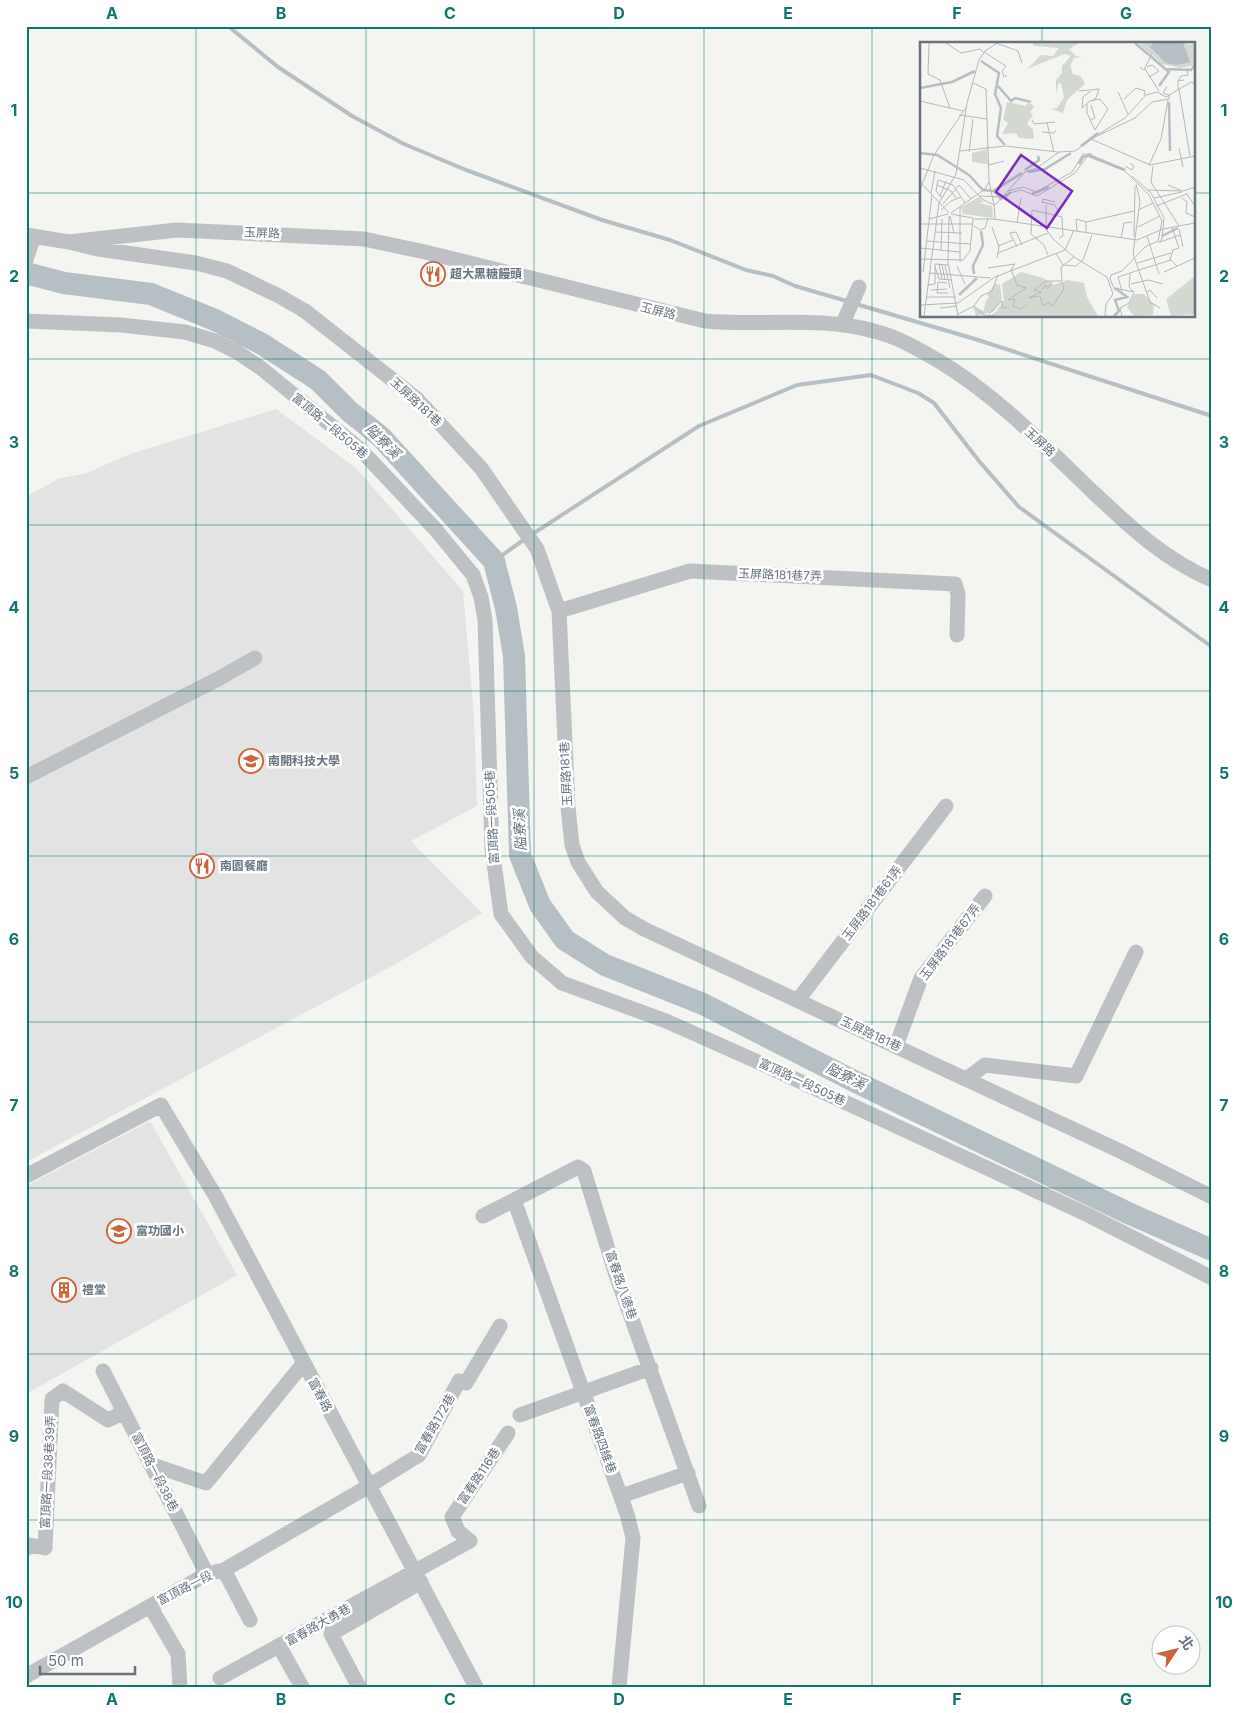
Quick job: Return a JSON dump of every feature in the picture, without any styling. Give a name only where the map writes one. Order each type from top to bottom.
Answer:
[{"type":"street","name":"玉屏路","points":[[30,235],[69,242],[177,230],[364,239],[425,252],[705,322],[744,325],[822,323],[874,331],[910,344],[954,370],[1003,407],[1141,537],[1192,571],[1212,580]]},
{"type":"street","points":[[27,256],[30,235]]},
{"type":"street","name":"玉屏路181巷","points":[[69,242],[98,249],[196,263],[226,271],[305,311],[417,400],[481,468],[537,549],[559,611],[568,807],[572,845],[586,875],[598,892],[625,918],[644,929],[1120,1151],[1212,1197]]},
{"type":"street","points":[[842,325],[857,293]]},
{"type":"street","name":"富頂路一段505巷","points":[[26,321],[121,325],[185,332],[215,341],[237,352],[261,368],[360,449],[436,530],[473,575],[482,597],[485,620],[492,849],[502,914],[532,957],[562,983],[666,1021],[758,1062],[1086,1214],[1212,1278]]},
{"type":"street","name":"玉屏路181巷7弄","points":[[559,611],[690,572],[916,581],[955,584],[958,594],[956,635]]},
{"type":"street","points":[[26,777],[210,684],[255,658]]},
{"type":"street","name":"玉屏路181巷61弄","points":[[798,1000],[946,806]]},
{"type":"street","name":"玉屏路181巷67弄","points":[[896,1046],[921,978],[985,896]]},
{"type":"street","points":[[966,1079],[985,1065],[1076,1076],[1136,952]]},
{"type":"street","name":"富春路","points":[[26,1176],[162,1105],[216,1197],[476,1687]]},
{"type":"street","name":"富春路八德巷","points":[[483,1216],[578,1167],[584,1171],[616,1275],[699,1506]]},
{"type":"street","name":"富春路四維巷","points":[[514,1200],[621,1496],[633,1538],[619,1687]]},
{"type":"street","name":"富春路172巷","points":[[369,1486],[419,1455],[459,1381],[466,1383],[500,1326]]},
{"type":"street","points":[[150,1464],[206,1483],[303,1364]]},
{"type":"street","points":[[520,1415],[651,1368]]},
{"type":"street","name":"富頂路一段38巷","points":[[103,1371],[207,1574]]},
{"type":"street","name":"富頂路一段38巷39弄","points":[[26,1549],[30,1545],[45,1548],[52,1400],[63,1391],[108,1420],[124,1412]]},
{"type":"street","name":"富春路116巷","points":[[418,1577],[470,1541],[458,1531],[452,1517],[508,1433]]},
{"type":"street","points":[[621,1496],[688,1473]]},
{"type":"street","name":"富頂路一段","points":[[26,1676],[207,1574],[224,1570],[369,1486]]},
{"type":"street","points":[[224,1570],[250,1620]]},
{"type":"street","points":[[359,1687],[331,1634],[418,1577]]},
{"type":"street","name":"富春路大勇巷","points":[[220,1678],[279,1646],[418,1577]]},
{"type":"street","points":[[150,1606],[178,1654],[180,1687]]},
{"type":"street","points":[[279,1646],[302,1687]]},
{"type":"shaded area","name":"南開科技大學","points":[[276,409],[357,469],[463,591],[474,716],[477,806],[411,841],[482,913],[394,965],[26,1162],[26,497],[60,478],[84,474],[130,454]]},
{"type":"shaded area","name":"富功國小","points":[[150,1121],[237,1275],[26,1394],[26,1186]]},
{"type":"waterway","points":[[228,26],[278,67],[352,116],[404,144],[466,170],[602,220],[670,240],[746,270],[773,276],[795,286],[850,302]]},
{"type":"waterway","name":"隘寮溪","points":[[26,273],[64,283],[151,294],[215,320],[262,344],[318,380],[349,411],[381,437],[494,561],[506,608],[514,656],[520,855],[540,905],[565,940],[605,965],[703,1004],[856,1082],[1128,1213],[1212,1250]]},
{"type":"waterway","points":[[856,304],[975,339],[1212,416]]},
{"type":"waterway","points":[[531,535],[699,426],[797,385],[871,375],[918,393],[934,403],[979,461],[1019,507],[1212,647]]},
{"type":"waterway","points":[[494,561],[525,539]]},
{"type":"place","name":"超大黑糖饅頭","points":[[433,274]]},
{"type":"place","name":"南開科技大學","points":[[251,761]]},
{"type":"place","name":"南園餐廳","points":[[202,866]]},
{"type":"place","name":"富功國小","points":[[119,1231]]},
{"type":"place","name":"禮堂","points":[[64,1290]]}]
